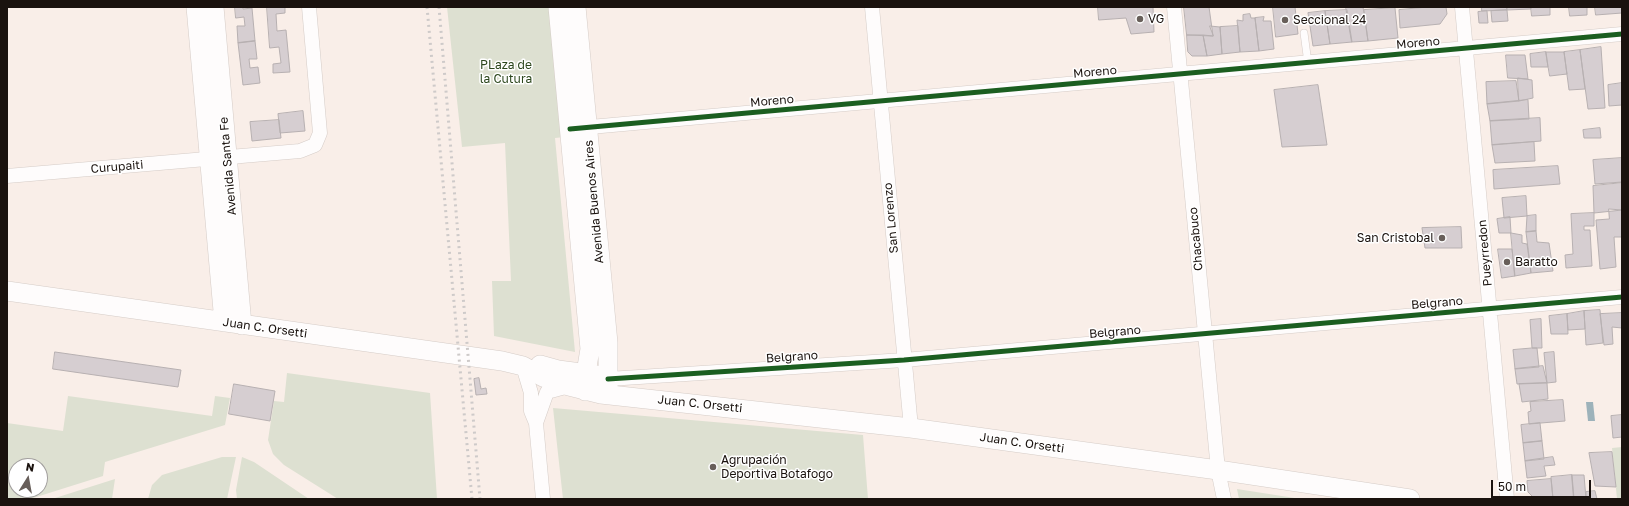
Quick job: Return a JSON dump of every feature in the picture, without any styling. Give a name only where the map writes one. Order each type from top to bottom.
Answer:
[{"type":"main road","name":"Avenida Santa Fe","points":[[196,7],[242,325]]},
{"type":"main road","name":"Avenida Santa Fe","points":[[214,7],[224,322]]},
{"type":"main road","name":"Avenida Buenos Aires","points":[[558,7],[578,128],[608,343],[590,385]]},
{"type":"main road","name":"Avenida Buenos Aires","points":[[576,7],[578,128]]},
{"type":"main road","name":"Juan C. Orsetti","points":[[7,290],[242,325],[458,354],[523,366],[542,377],[619,389],[633,397],[911,428],[1218,470],[1410,499]]},
{"type":"street","name":"Curupaiti","points":[[7,176],[300,151],[315,145],[320,133],[309,7]]},
{"type":"street","name":"San Lorenzo","points":[[872,7],[911,428]]},
{"type":"street","name":"Chacabuco","points":[[1174,7],[1218,470],[1224,499]]},
{"type":"street","name":"Pueyrredon","points":[[1462,7],[1507,499]]},
{"type":"street","name":"Moreno","points":[[578,128],[1622,34]]},
{"type":"street","name":"Belgrano","points":[[590,385],[904,360],[1622,297]]},
{"type":"street","points":[[523,366],[531,393],[531,411],[536,424],[543,499]]},
{"type":"street","points":[[536,424],[542,411],[543,400],[547,392],[555,389],[590,385]]},
{"type":"lane","points":[[1304,33],[1308,63]]},
{"type":"green space","name":"PLaza de la Cutura","points":[[447,7],[551,7],[565,137],[555,138],[575,352],[494,336],[492,281],[511,281],[505,143],[462,147]]},
{"type":"green space","points":[[287,373],[430,393],[437,499],[338,499],[284,465],[273,454],[268,440],[274,401],[284,402]]},
{"type":"green space","points":[[68,396],[212,416],[215,396],[230,398],[225,425],[105,462],[103,476],[48,493],[48,458],[8,458],[8,498],[33,498],[30,499],[7,499],[7,423],[63,431]]},
{"type":"green space","name":"Agrupación Deportiva Botafogo","points":[[553,408],[863,435],[868,499],[563,499]]},
{"type":"green space","points":[[1622,447],[1622,499],[1617,499],[1612,448]]},
{"type":"green space","points":[[222,457],[236,457],[227,499],[148,499],[152,485],[162,475]]},
{"type":"green space","points":[[242,457],[254,462],[309,499],[237,499],[236,490]]},
{"type":"green space","points":[[115,479],[112,499],[52,499]]},
{"type":"green space","points":[[1237,489],[1301,499],[1239,499]]},
{"type":"water","points":[[1586,402],[1593,402],[1595,421],[1588,421]]},
{"type":"building","points":[[235,7],[243,7],[243,9],[252,8],[255,41],[238,43],[237,26],[245,26],[244,17],[236,18]]},
{"type":"building","points":[[267,7],[285,7],[285,13],[276,14],[277,31],[286,30],[290,72],[273,73],[273,64],[281,63],[279,47],[270,48]]},
{"type":"building","name":"VG","points":[[1098,7],[1153,7],[1154,32],[1131,34],[1126,18],[1099,20]]},
{"type":"building","points":[[1184,7],[1209,7],[1213,36],[1187,35]]},
{"type":"building","name":"Seccional 24","points":[[1273,7],[1295,7],[1298,34],[1276,37]]},
{"type":"building","points":[[1346,7],[1363,7],[1368,41],[1352,42]]},
{"type":"building","points":[[1446,7],[1447,14],[1440,24],[1400,28],[1399,10]]},
{"type":"building","points":[[1482,7],[1507,7],[1507,10],[1482,11]]},
{"type":"building","points":[[1507,7],[1531,7],[1531,9],[1507,10]]},
{"type":"building","points":[[1531,7],[1550,7],[1550,15],[1532,16]]},
{"type":"building","points":[[1569,7],[1587,7],[1587,15],[1570,16]]},
{"type":"building","points":[[1595,7],[1622,7],[1622,13],[1596,15]]},
{"type":"building","points":[[1395,8],[1398,38],[1368,41],[1364,10]]},
{"type":"building","points":[[1347,10],[1352,42],[1330,44],[1325,11]]},
{"type":"building","points":[[1507,10],[1508,21],[1492,22],[1491,11]]},
{"type":"building","points":[[1325,11],[1330,44],[1313,46],[1308,13]]},
{"type":"building","points":[[1487,11],[1488,23],[1479,23],[1478,12]]},
{"type":"building","points":[[1250,14],[1251,18],[1255,18],[1259,51],[1240,52],[1237,20],[1243,21],[1243,15]]},
{"type":"building","points":[[1264,17],[1263,21],[1271,21],[1274,49],[1259,51],[1255,18]]},
{"type":"building","points":[[1210,26],[1220,27],[1222,54],[1207,56],[1203,35],[1213,36]]},
{"type":"building","points":[[1238,26],[1240,52],[1222,54],[1220,27]]},
{"type":"building","points":[[1187,35],[1203,35],[1207,56],[1192,56],[1188,52]]},
{"type":"building","points":[[255,41],[257,59],[249,59],[250,68],[258,67],[260,83],[243,85],[238,43]]},
{"type":"building","points":[[1601,47],[1605,108],[1588,109],[1580,50]]},
{"type":"building","points":[[1580,50],[1585,89],[1569,90],[1564,52]]},
{"type":"building","points":[[1546,52],[1548,67],[1531,67],[1530,54]]},
{"type":"building","points":[[1546,52],[1564,52],[1567,74],[1550,76]]},
{"type":"building","points":[[1506,55],[1525,55],[1528,79],[1508,78]]},
{"type":"building","points":[[1518,78],[1532,80],[1533,98],[1519,101]]},
{"type":"building","points":[[1516,81],[1519,101],[1487,104],[1486,82]]},
{"type":"building","points":[[1622,83],[1622,105],[1609,106],[1608,85]]},
{"type":"building","points":[[1318,85],[1327,145],[1282,147],[1274,90]]},
{"type":"building","points":[[1528,100],[1529,119],[1490,121],[1487,104]]},
{"type":"building","points":[[303,111],[305,131],[280,133],[278,114]]},
{"type":"building","points":[[1540,118],[1541,141],[1492,145],[1490,121]]},
{"type":"building","points":[[279,120],[281,138],[252,141],[250,122]]},
{"type":"building","points":[[1600,128],[1601,138],[1584,138],[1583,130]]},
{"type":"building","points":[[1534,142],[1535,161],[1495,163],[1492,145]]},
{"type":"building","points":[[1622,158],[1622,182],[1595,184],[1593,160]]},
{"type":"building","points":[[1558,166],[1560,184],[1494,189],[1493,170]]},
{"type":"building","points":[[1622,183],[1622,210],[1594,213],[1593,186]]},
{"type":"building","points":[[1526,196],[1527,216],[1504,218],[1502,198]]},
{"type":"building","points":[[1609,209],[1622,210],[1622,237],[1614,237],[1616,267],[1600,269],[1596,220],[1609,219]]},
{"type":"building","points":[[1594,213],[1594,226],[1584,226],[1584,230],[1590,230],[1592,266],[1566,268],[1565,255],[1573,254],[1571,214]]},
{"type":"building","points":[[1536,215],[1536,231],[1526,232],[1527,216]]},
{"type":"building","points":[[1510,217],[1511,233],[1499,233],[1497,219]]},
{"type":"building","name":"San Cristobal","points":[[1461,227],[1462,248],[1425,248],[1422,228]]},
{"type":"building","points":[[1536,231],[1537,242],[1549,243],[1553,271],[1531,273],[1526,232]]},
{"type":"building","points":[[1511,233],[1522,235],[1522,243],[1527,244],[1531,273],[1515,276]]},
{"type":"building","name":"Baratto","points":[[1498,249],[1512,249],[1515,276],[1502,278]]},
{"type":"building","points":[[1600,310],[1603,343],[1586,345],[1584,311]]},
{"type":"building","points":[[1584,311],[1585,329],[1568,330],[1567,314]]},
{"type":"building","points":[[1622,313],[1622,328],[1612,327],[1613,344],[1604,345],[1600,314]]},
{"type":"building","points":[[1567,314],[1568,334],[1551,334],[1549,316]]},
{"type":"building","points":[[1541,319],[1542,348],[1532,348],[1530,320]]},
{"type":"building","points":[[1537,348],[1539,367],[1515,369],[1513,350]]},
{"type":"building","points":[[55,352],[181,370],[178,387],[53,369]]},
{"type":"building","points":[[1554,352],[1556,382],[1547,383],[1544,353]]},
{"type":"building","points":[[1543,366],[1547,383],[1517,384],[1515,369]]},
{"type":"building","points":[[479,378],[481,389],[486,388],[487,394],[476,395],[474,379]]},
{"type":"building","points":[[1547,383],[1548,399],[1522,402],[1519,384]]},
{"type":"building","points":[[234,384],[275,391],[270,421],[229,414]]},
{"type":"building","points":[[1563,400],[1565,421],[1529,424],[1528,412],[1531,411],[1530,402]]},
{"type":"building","points":[[1622,415],[1622,437],[1613,438],[1611,416]]},
{"type":"building","points":[[1540,423],[1542,441],[1523,443],[1521,425]]},
{"type":"building","points":[[1542,441],[1544,459],[1525,461],[1523,443]]},
{"type":"building","points":[[1612,452],[1616,487],[1595,486],[1589,453]]},
{"type":"building","points":[[1553,457],[1555,465],[1544,466],[1546,476],[1527,478],[1525,461]]},
{"type":"building","points":[[1572,475],[1584,475],[1586,499],[1574,499]]},
{"type":"building","points":[[1572,475],[1574,499],[1553,499],[1551,477]]},
{"type":"building","points":[[1551,479],[1553,499],[1533,497],[1528,492],[1527,481]]},
{"type":"building","points":[[1595,491],[1597,499],[1586,499],[1586,492]]},
{"type":"railway","points":[[427,7],[472,499]]},
{"type":"railway","points":[[439,7],[480,499]]},
{"type":"cycle path","points":[[570,129],[1622,34]]},
{"type":"cycle path","points":[[608,379],[904,360],[1622,297]]},
{"type":"place","name":"VG","points":[[1140,19]]},
{"type":"place","name":"Seccional 24","points":[[1285,20]]},
{"type":"place","name":"San Cristobal","points":[[1442,238]]},
{"type":"place","name":"Baratto","points":[[1507,262]]},
{"type":"place","name":"Agrupación Deportiva Botafogo","points":[[713,467]]}]
